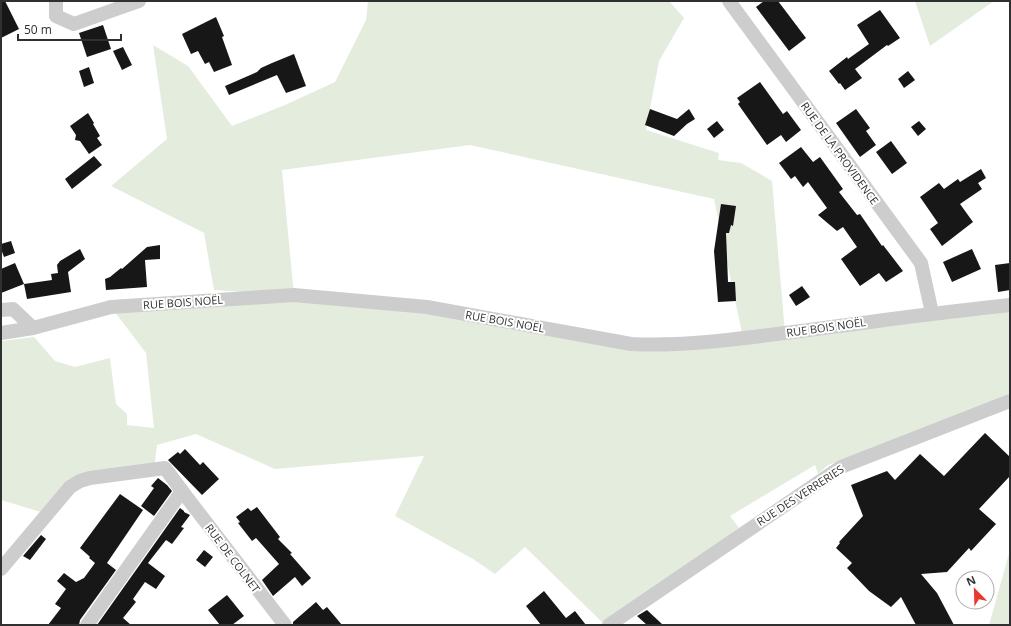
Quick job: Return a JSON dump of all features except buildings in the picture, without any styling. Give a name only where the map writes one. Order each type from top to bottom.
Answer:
[{"type":"street","points":[[56,1],[56,16],[74,24],[139,1]]},
{"type":"street","name":"RUE DE LA PROVIDENCE","points":[[729,1],[921,263],[932,313]]},
{"type":"street","name":"RUE BOIS NOËL","points":[[1,333],[33,328],[111,307],[294,295],[427,307],[631,344],[652,345],[736,339],[932,313],[1010,305]]},
{"type":"street","points":[[1,310],[13,309],[33,328]]},
{"type":"street","name":"RUE DES VERRERIES","points":[[609,625],[841,466],[1010,401]]},
{"type":"street","name":"RUE DE COLNET","points":[[1,569],[72,486],[80,481],[90,478],[164,468],[285,625]]},
{"type":"street","points":[[87,625],[182,490]]},
{"type":"green space","points":[[368,1],[669,1],[684,18],[659,61],[646,130],[719,153],[718,160],[741,163],[772,181],[785,333],[1010,305],[1010,399],[966,418],[828,465],[818,474],[815,465],[730,516],[739,528],[605,625],[525,547],[495,574],[473,559],[395,516],[424,456],[275,469],[196,434],[157,445],[154,470],[72,486],[44,513],[1,500],[1,341],[34,337],[55,361],[75,367],[110,358],[116,404],[127,414],[127,425],[154,428],[146,353],[111,307],[289,295],[214,290],[204,233],[111,186],[167,139],[153,45],[188,66],[232,126],[285,105],[335,82],[366,20]],"holes":[[[470,145],[714,199],[743,338],[631,344],[434,309],[294,295],[282,170]]]},
{"type":"green space","points":[[915,1],[994,1],[930,46]]},
{"type":"green space","points":[[1010,550],[1010,625],[989,625],[993,610],[995,610],[995,604]]}]
